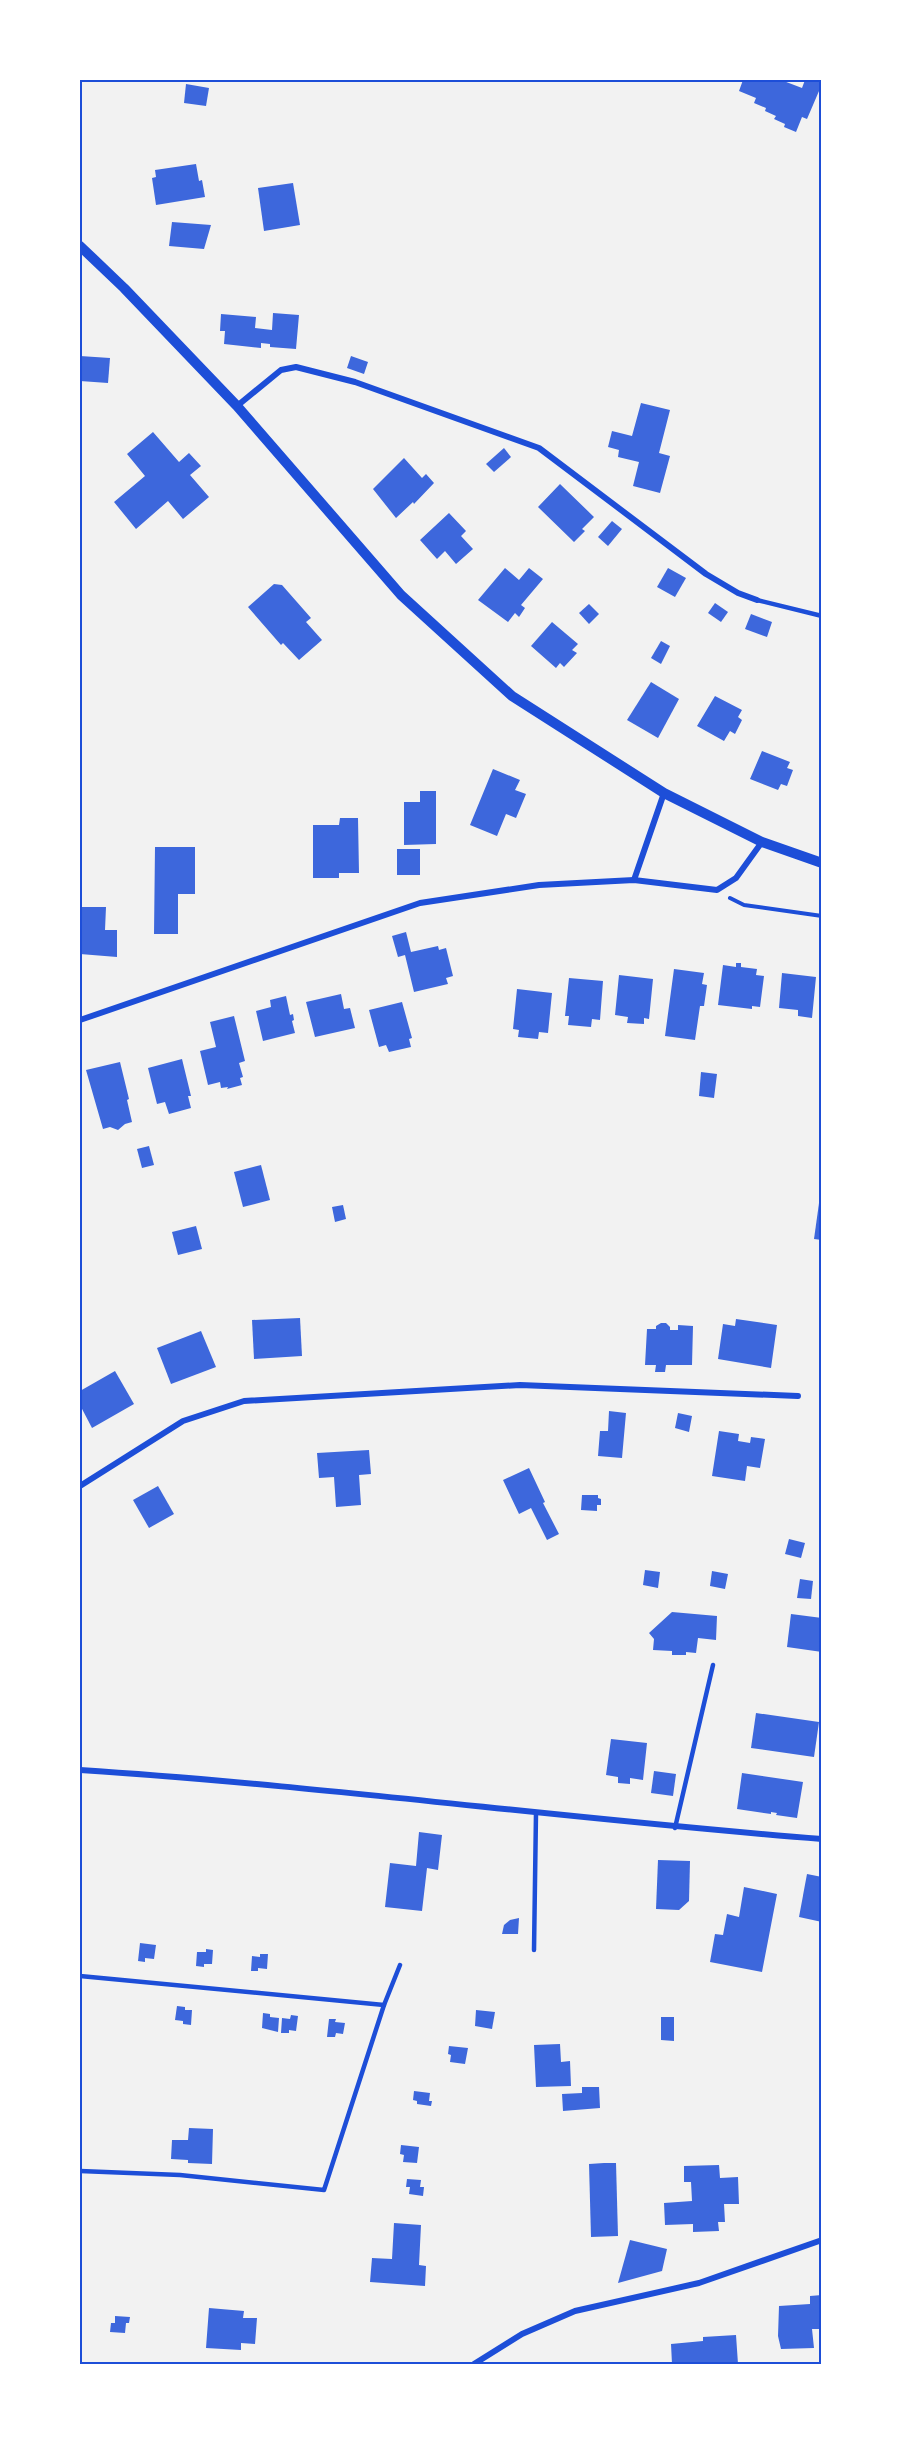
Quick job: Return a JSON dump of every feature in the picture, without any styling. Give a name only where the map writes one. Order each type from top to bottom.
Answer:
[{"type":"street","points":[[80,246],[124,288],[237,406],[401,596],[512,696],[664,793],[762,842],[822,863]]},
{"type":"street","points":[[237,406],[281,370],[296,367],[355,382],[539,448],[706,574],[738,593],[756,600]]},
{"type":"street","points":[[634,880],[664,793]]},
{"type":"street","points":[[80,1020],[420,903],[538,885],[634,880],[717,890],[736,878],[762,842]]},
{"type":"street","points":[[80,1486],[183,1421],[244,1401],[520,1385],[798,1396]]},
{"type":"street","points":[[80,1770],[370,1795],[675,1827],[822,1839]]},
{"type":"street","points":[[474,2364],[522,2334],[575,2311],[699,2283],[822,2240]]},
{"type":"lane","points":[[756,600],[822,616]]},
{"type":"lane","points":[[675,1827],[713,1665]]},
{"type":"lane","points":[[534,1950],[536,1813]]},
{"type":"lane","points":[[80,2170],[180,2175],[324,2190],[384,2005],[400,1965]]},
{"type":"lane","points":[[80,1976],[384,2005]]},
{"type":"path","points":[[717,890],[744,905],[822,916]]},
{"type":"building","points":[[743,80],[781,80],[802,88],[805,80],[822,80],[822,84],[807,119],[802,117],[796,132],[784,127],[785,124],[774,119],[776,116],[765,111],[766,108],[754,103],[756,98],[739,91]]},
{"type":"building","points":[[186,84],[209,88],[206,106],[184,103]]},
{"type":"building","points":[[196,164],[205,197],[156,205],[152,178],[156,177],[155,170]]},
{"type":"building","points":[[293,183],[300,225],[264,231],[258,188]]},
{"type":"building","points":[[172,222],[211,225],[204,249],[169,246]]},
{"type":"building","points":[[273,313],[299,315],[296,349],[270,347],[270,344],[261,343],[261,348],[224,344],[225,331],[220,331],[221,314],[256,317],[255,328],[272,330]]},
{"type":"building","points":[[80,356],[110,358],[108,383],[80,381]]},
{"type":"building","points":[[351,356],[368,362],[364,374],[347,368]]},
{"type":"building","points":[[641,403],[670,410],[659,453],[670,456],[660,493],[633,486],[639,462],[618,457],[619,450],[608,447],[612,431],[632,436]]},
{"type":"building","points":[[153,432],[179,462],[189,453],[201,466],[190,475],[209,497],[183,519],[168,501],[136,529],[114,502],[145,476],[127,454]]},
{"type":"building","points":[[504,448],[511,457],[494,472],[486,464]]},
{"type":"building","points":[[404,458],[422,478],[426,474],[434,483],[414,504],[413,502],[396,518],[373,489]]},
{"type":"building","points":[[560,484],[594,517],[582,529],[585,531],[574,542],[538,507]]},
{"type":"building","points":[[449,513],[466,531],[461,536],[473,549],[456,564],[445,551],[437,559],[420,540]]},
{"type":"building","points":[[612,521],[622,529],[608,546],[598,537]]},
{"type":"building","points":[[505,568],[519,580],[529,568],[543,579],[521,605],[525,608],[519,617],[515,613],[508,622],[478,600]]},
{"type":"building","points":[[668,568],[686,578],[675,597],[657,587]]},
{"type":"building","points":[[274,584],[282,585],[311,618],[306,622],[322,640],[299,660],[283,643],[281,645],[248,607]]},
{"type":"building","points":[[715,603],[728,612],[721,622],[708,613]]},
{"type":"building","points":[[589,604],[599,614],[589,624],[579,613]]},
{"type":"building","points":[[751,614],[772,622],[767,637],[745,629]]},
{"type":"building","points":[[552,622],[578,644],[572,650],[577,653],[564,667],[560,663],[556,668],[531,646]]},
{"type":"building","points":[[661,641],[670,646],[661,664],[651,658]]},
{"type":"building","points":[[651,682],[679,699],[658,738],[627,720]]},
{"type":"building","points":[[715,696],[742,710],[738,717],[742,720],[735,734],[730,731],[724,741],[697,726]]},
{"type":"building","points":[[762,751],[790,762],[787,768],[793,770],[787,786],[781,784],[778,790],[750,779]]},
{"type":"building","points":[[493,769],[520,780],[515,790],[526,794],[516,818],[506,814],[497,836],[470,825]]},
{"type":"building","points":[[420,791],[436,791],[436,844],[404,845],[404,802],[420,802]]},
{"type":"building","points":[[340,818],[358,818],[359,873],[339,873],[339,878],[313,878],[313,825],[339,825]]},
{"type":"building","points":[[155,847],[195,847],[195,894],[178,894],[178,934],[154,934]]},
{"type":"building","points":[[397,849],[420,849],[420,875],[397,875]]},
{"type":"building","points":[[80,907],[106,907],[105,930],[117,930],[117,957],[80,954]]},
{"type":"building","points":[[406,932],[411,952],[438,946],[439,950],[446,948],[453,976],[446,978],[448,984],[414,992],[405,955],[398,957],[392,936]]},
{"type":"building","points":[[736,963],[741,963],[741,967],[757,969],[756,975],[764,976],[760,1007],[752,1006],[752,1009],[718,1005],[723,965],[736,967]]},
{"type":"building","points":[[674,969],[704,973],[702,984],[707,985],[704,1006],[700,1006],[695,1040],[665,1036]]},
{"type":"building","points":[[782,973],[816,977],[812,1018],[798,1016],[798,1010],[779,1008]]},
{"type":"building","points":[[619,975],[653,979],[649,1019],[644,1018],[644,1024],[627,1023],[628,1017],[615,1015]]},
{"type":"building","points":[[569,978],[603,981],[600,1020],[592,1019],[591,1027],[568,1025],[569,1016],[565,1016]]},
{"type":"building","points":[[517,989],[552,993],[548,1033],[539,1032],[538,1039],[518,1037],[519,1030],[513,1029]]},
{"type":"building","points":[[341,994],[344,1009],[350,1008],[355,1028],[315,1037],[306,1002]]},
{"type":"building","points":[[286,996],[290,1015],[293,1014],[295,1033],[263,1041],[256,1011],[271,1007],[270,1000]]},
{"type":"building","points":[[402,1002],[412,1038],[409,1039],[411,1047],[389,1052],[386,1045],[379,1047],[369,1010]]},
{"type":"building","points":[[234,1016],[245,1061],[239,1063],[243,1077],[240,1078],[242,1085],[227,1089],[228,1087],[221,1088],[220,1082],[208,1085],[200,1051],[216,1047],[210,1022]]},
{"type":"building","points":[[182,1059],[191,1096],[188,1096],[191,1108],[169,1114],[165,1102],[157,1104],[148,1068]]},
{"type":"building","points":[[120,1062],[132,1122],[118,1130],[110,1127],[103,1129],[86,1070]]},
{"type":"building","points":[[701,1072],[717,1074],[714,1098],[699,1096]]},
{"type":"building","points":[[149,1146],[154,1165],[142,1168],[137,1149]]},
{"type":"building","points":[[261,1165],[270,1200],[243,1207],[234,1172]]},
{"type":"building","points":[[820,1196],[822,1196],[822,1240],[814,1239]]},
{"type":"building","points":[[343,1205],[346,1219],[335,1222],[332,1207]]},
{"type":"building","points":[[196,1226],[202,1249],[178,1255],[172,1232]]},
{"type":"building","points":[[300,1318],[302,1356],[254,1359],[252,1320]]},
{"type":"building","points":[[736,1319],[777,1325],[771,1368],[718,1359],[723,1324],[735,1326]]},
{"type":"building","points":[[666,1323],[670,1330],[678,1330],[678,1325],[693,1326],[692,1365],[666,1365],[665,1372],[655,1372],[656,1365],[645,1365],[647,1329],[656,1329],[656,1326]]},
{"type":"building","points":[[201,1331],[216,1367],[171,1384],[157,1348]]},
{"type":"building","points":[[115,1371],[134,1404],[92,1428],[80,1405],[80,1391]]},
{"type":"building","points":[[609,1411],[626,1413],[622,1458],[598,1456],[600,1431],[608,1431]]},
{"type":"building","points":[[678,1413],[692,1416],[689,1432],[675,1428]]},
{"type":"building","points":[[719,1431],[739,1434],[738,1441],[750,1443],[751,1437],[765,1439],[760,1468],[747,1466],[745,1481],[712,1476]]},
{"type":"building","points":[[369,1450],[371,1474],[359,1475],[361,1505],[336,1507],[334,1477],[319,1478],[317,1453]]},
{"type":"building","points":[[529,1468],[559,1534],[547,1540],[531,1508],[519,1514],[503,1480]]},
{"type":"building","points":[[158,1486],[174,1514],[149,1528],[133,1500]]},
{"type":"building","points":[[582,1495],[598,1495],[601,1505],[597,1505],[597,1511],[581,1510]]},
{"type":"building","points":[[789,1539],[805,1543],[801,1558],[785,1554]]},
{"type":"building","points":[[645,1570],[660,1572],[658,1588],[643,1585]]},
{"type":"building","points":[[712,1571],[728,1574],[725,1589],[710,1586]]},
{"type":"building","points":[[800,1579],[813,1581],[811,1599],[797,1598]]},
{"type":"building","points":[[672,1612],[717,1616],[716,1640],[698,1638],[696,1653],[686,1652],[686,1655],[672,1655],[672,1651],[653,1650],[654,1639],[649,1633]]},
{"type":"building","points":[[791,1614],[822,1618],[822,1652],[787,1647]]},
{"type":"building","points":[[756,1713],[819,1722],[814,1757],[751,1748]]},
{"type":"building","points":[[611,1739],[647,1743],[643,1780],[630,1778],[630,1784],[618,1783],[618,1777],[606,1775]]},
{"type":"building","points":[[654,1771],[676,1774],[673,1796],[651,1793]]},
{"type":"building","points":[[742,1773],[803,1782],[797,1818],[771,1812],[771,1814],[737,1809]]},
{"type":"building","points":[[419,1832],[442,1835],[438,1870],[427,1868],[422,1911],[385,1907],[390,1863],[416,1866]]},
{"type":"building","points":[[658,1860],[690,1861],[689,1901],[679,1910],[656,1909]]},
{"type":"building","points":[[807,1874],[822,1877],[822,1922],[799,1917]]},
{"type":"building","points":[[744,1887],[777,1894],[762,1972],[710,1962],[715,1934],[723,1935],[727,1914],[739,1917]]},
{"type":"building","points":[[519,1918],[518,1934],[502,1934],[504,1925],[510,1920]]},
{"type":"building","points":[[140,1943],[156,1945],[154,1959],[145,1958],[145,1962],[138,1961]]},
{"type":"building","points":[[206,1949],[213,1950],[212,1964],[204,1964],[204,1967],[196,1966],[197,1952],[206,1952]]},
{"type":"building","points":[[260,1954],[268,1954],[267,1969],[258,1968],[258,1971],[251,1971],[252,1956],[260,1957]]},
{"type":"building","points":[[177,2006],[185,2007],[185,2010],[192,2010],[191,2025],[175,2020]]},
{"type":"building","points":[[476,2010],[495,2012],[492,2029],[475,2026]]},
{"type":"building","points":[[263,2013],[279,2018],[278,2032],[262,2028]]},
{"type":"building","points":[[291,2015],[298,2016],[296,2031],[289,2030],[289,2033],[281,2033],[282,2018],[290,2019]]},
{"type":"building","points":[[661,2017],[674,2017],[674,2041],[661,2040]]},
{"type":"building","points":[[329,2019],[345,2023],[343,2034],[336,2033],[335,2037],[327,2037]]},
{"type":"building","points":[[560,2044],[561,2062],[570,2061],[571,2086],[536,2087],[534,2045]]},
{"type":"building","points":[[449,2046],[468,2048],[465,2064],[450,2062]]},
{"type":"building","points":[[582,2087],[599,2087],[600,2108],[563,2111],[562,2094],[582,2093]]},
{"type":"building","points":[[414,2091],[430,2093],[431,2106],[417,2104],[417,2101],[413,2100]]},
{"type":"building","points":[[189,2128],[213,2129],[212,2164],[188,2163],[188,2160],[171,2159],[172,2140],[188,2140]]},
{"type":"building","points":[[401,2145],[419,2147],[417,2163],[403,2162],[404,2155],[400,2154]]},
{"type":"building","points":[[616,2163],[618,2236],[591,2237],[589,2164]]},
{"type":"building","points":[[719,2165],[720,2178],[738,2177],[739,2204],[724,2204],[725,2222],[718,2222],[719,2231],[693,2232],[693,2224],[665,2225],[664,2203],[692,2201],[691,2182],[684,2182],[684,2166]]},
{"type":"building","points":[[407,2179],[421,2180],[420,2187],[424,2187],[423,2196],[409,2194],[410,2187],[406,2187]]},
{"type":"building","points":[[394,2223],[421,2225],[419,2265],[426,2266],[425,2286],[370,2282],[372,2258],[392,2259]]},
{"type":"building","points":[[630,2240],[667,2249],[662,2271],[618,2283]]},
{"type":"building","points":[[822,2295],[822,2329],[812,2329],[814,2348],[781,2349],[778,2336],[779,2306],[810,2304],[810,2296]]},
{"type":"building","points":[[209,2308],[244,2311],[243,2318],[257,2318],[255,2344],[241,2343],[241,2350],[206,2348]]},
{"type":"building","points":[[115,2316],[130,2317],[129,2323],[126,2323],[125,2333],[110,2332],[111,2323],[115,2323]]},
{"type":"building","points":[[736,2335],[738,2364],[705,2364],[705,2362],[672,2364],[671,2344],[703,2341],[703,2337]]}]
